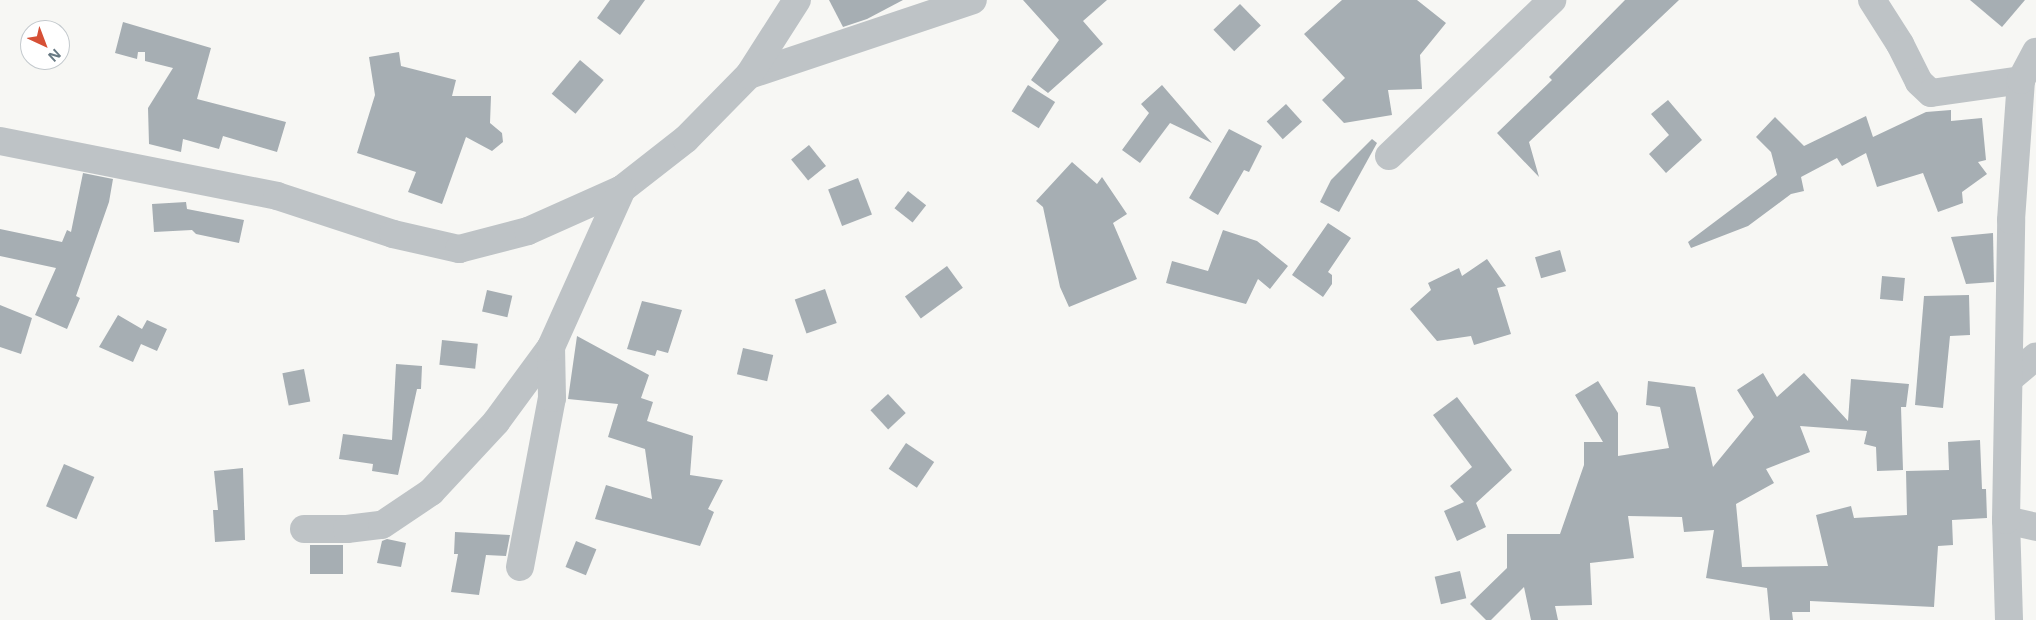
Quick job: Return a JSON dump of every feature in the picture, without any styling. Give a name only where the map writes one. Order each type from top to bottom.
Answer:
[{"type":"street","points":[[0,141],[276,196],[393,234],[459,249],[528,231],[622,189],[686,139],[749,75],[797,0]]},
{"type":"street","points":[[749,75],[973,0]]},
{"type":"street","points":[[1388,156],[1552,0]]},
{"type":"street","points":[[1872,0],[1900,44],[1919,82],[1931,93],[2021,80]]},
{"type":"street","points":[[2008,619],[2006,520],[2011,220],[2021,80],[2036,52]]},
{"type":"street","points":[[304,530],[347,529],[382,524],[431,492],[496,422],[551,347],[622,189]]},
{"type":"street","points":[[520,567],[552,398],[551,347]]},
{"type":"street","points":[[2009,379],[2036,356]]},
{"type":"street","points":[[2006,520],[2036,527]]},
{"type":"building","points":[[610,0],[645,0],[620,35],[597,18]]},
{"type":"building","points":[[829,0],[903,0],[867,19],[843,27]]},
{"type":"building","points":[[1023,0],[1107,0],[1083,21],[1103,44],[1048,93],[1031,80],[1059,40]]},
{"type":"building","points":[[1342,0],[1417,0],[1446,23],[1420,55],[1422,89],[1388,90],[1392,115],[1344,123],[1322,100],[1345,78],[1304,34]]},
{"type":"building","points":[[1625,0],[1679,0],[1529,142],[1539,177],[1497,133],[1552,80],[1549,77]]},
{"type":"building","points":[[1970,0],[2025,0],[2002,27]]},
{"type":"building","points":[[1240,4],[1261,26],[1234,51],[1213,30]]},
{"type":"building","points":[[123,22],[211,48],[197,99],[286,122],[277,152],[223,136],[219,149],[183,139],[181,152],[149,144],[148,108],[173,68],[145,61],[145,52],[138,52],[137,59],[115,53]]},
{"type":"building","points":[[399,52],[401,66],[456,80],[452,96],[491,96],[490,123],[502,133],[503,142],[492,151],[466,137],[442,204],[408,192],[416,172],[357,153],[375,95],[369,57]]},
{"type":"building","points":[[580,60],[604,80],[575,114],[552,94]]},
{"type":"building","points":[[1028,85],[1055,102],[1039,128],[1012,111]]},
{"type":"building","points":[[1162,85],[1212,143],[1170,123],[1140,163],[1122,150],[1149,113],[1141,104]]},
{"type":"building","points":[[1668,100],[1702,140],[1666,173],[1649,154],[1669,135],[1651,114]]},
{"type":"building","points":[[1286,104],[1302,122],[1283,139],[1267,121]]},
{"type":"building","points":[[1951,110],[1951,121],[1982,118],[1986,160],[1978,162],[1987,174],[1962,192],[1963,203],[1938,212],[1923,173],[1877,187],[1866,153],[1842,166],[1837,158],[1801,177],[1804,191],[1791,194],[1748,226],[1691,248],[1688,242],[1777,175],[1771,152],[1756,137],[1775,117],[1804,146],[1866,116],[1873,137],[1926,112]]},
{"type":"building","points":[[1229,129],[1262,146],[1249,172],[1244,170],[1218,215],[1189,198]]},
{"type":"building","points":[[1372,139],[1377,143],[1339,212],[1320,202],[1331,180]]},
{"type":"building","points":[[809,145],[826,166],[808,180],[791,159]]},
{"type":"building","points":[[1072,162],[1097,184],[1102,177],[1127,214],[1113,223],[1137,279],[1069,307],[1060,287],[1043,207],[1036,201]]},
{"type":"building","points":[[83,173],[113,179],[109,202],[76,296],[80,298],[67,329],[35,315],[56,268],[0,256],[0,229],[62,242],[67,230],[71,232]]},
{"type":"building","points":[[858,178],[872,214],[842,226],[828,189]]},
{"type":"building","points":[[908,191],[926,205],[913,222],[894,208]]},
{"type":"building","points":[[186,202],[187,209],[244,220],[239,243],[196,234],[192,230],[154,232],[152,204]]},
{"type":"building","points":[[1328,223],[1351,238],[1328,272],[1332,275],[1332,284],[1323,297],[1292,275]]},
{"type":"building","points":[[1223,230],[1257,241],[1288,266],[1270,289],[1258,279],[1246,304],[1166,283],[1172,261],[1208,271]]},
{"type":"building","points":[[1993,233],[1994,282],[1966,284],[1951,237]]},
{"type":"building","points":[[1560,250],[1566,271],[1541,278],[1535,257]]},
{"type":"building","points":[[1487,259],[1506,286],[1497,288],[1511,334],[1474,345],[1471,336],[1437,341],[1410,309],[1431,290],[1428,283],[1459,268],[1462,276]]},
{"type":"building","points":[[947,266],[963,288],[921,318],[905,297]]},
{"type":"building","points":[[1882,276],[1905,278],[1903,301],[1880,299]]},
{"type":"building","points":[[825,289],[837,323],[806,333],[795,299]]},
{"type":"building","points":[[487,290],[512,296],[507,317],[482,311]]},
{"type":"building","points":[[1969,295],[1970,335],[1950,336],[1943,408],[1915,405],[1924,296]]},
{"type":"building","points":[[642,301],[682,310],[668,353],[657,350],[655,356],[627,349]]},
{"type":"building","points":[[0,305],[32,318],[21,354],[0,347]]},
{"type":"building","points":[[118,315],[142,329],[147,320],[167,329],[157,351],[141,344],[133,362],[99,347]]},
{"type":"building","points":[[577,336],[649,375],[641,398],[653,402],[647,421],[693,436],[690,475],[723,480],[708,509],[714,512],[700,546],[595,519],[606,485],[652,499],[645,449],[608,437],[618,404],[568,399]]},
{"type":"building","points":[[442,340],[478,344],[475,369],[439,365]]},
{"type":"building","points":[[743,348],[773,355],[767,381],[737,374]]},
{"type":"building","points":[[396,364],[422,366],[421,389],[417,389],[398,475],[372,471],[373,464],[339,459],[343,434],[392,440]]},
{"type":"building","points":[[304,369],[310,401],[289,406],[282,373]]},
{"type":"building","points":[[1763,373],[1777,397],[1804,373],[1848,421],[1851,379],[1909,384],[1906,407],[1901,407],[1903,470],[1877,471],[1876,447],[1864,444],[1867,431],[1800,426],[1810,452],[1766,469],[1774,483],[1736,504],[1742,567],[1828,566],[1816,515],[1851,506],[1854,518],[1907,515],[1906,471],[1949,470],[1948,442],[1980,440],[1982,489],[1986,489],[1987,518],[1952,520],[1953,545],[1938,546],[1934,607],[1810,601],[1810,612],[1792,612],[1793,620],[1770,620],[1767,588],[1706,578],[1714,530],[1684,532],[1682,517],[1628,516],[1634,558],[1590,563],[1592,605],[1555,606],[1558,620],[1531,620],[1524,587],[1491,620],[1486,620],[1470,604],[1507,568],[1507,534],[1560,534],[1584,465],[1584,442],[1603,442],[1575,395],[1598,381],[1618,413],[1618,456],[1669,448],[1660,407],[1646,405],[1648,381],[1695,387],[1713,467],[1754,417],[1737,390]]},
{"type":"building","points":[[888,394],[906,413],[888,429],[870,410]]},
{"type":"building","points":[[1457,397],[1512,470],[1476,503],[1486,527],[1457,541],[1444,511],[1464,502],[1450,486],[1472,467],[1433,415]]},
{"type":"building","points":[[906,443],[934,462],[917,488],[889,469]]},
{"type":"building","points":[[64,464],[94,477],[76,519],[46,506]]},
{"type":"building","points":[[243,468],[245,540],[215,542],[213,510],[218,510],[214,471]]},
{"type":"building","points":[[455,532],[510,535],[506,556],[486,555],[479,595],[451,592],[458,554],[454,554]]},
{"type":"building","points":[[387,539],[406,543],[401,567],[377,563],[382,541]]},
{"type":"building","points":[[576,541],[596,549],[586,575],[566,567]]},
{"type":"building","points":[[310,545],[343,545],[343,574],[310,574]]},
{"type":"building","points":[[1460,571],[1466,598],[1441,604],[1435,577]]}]
